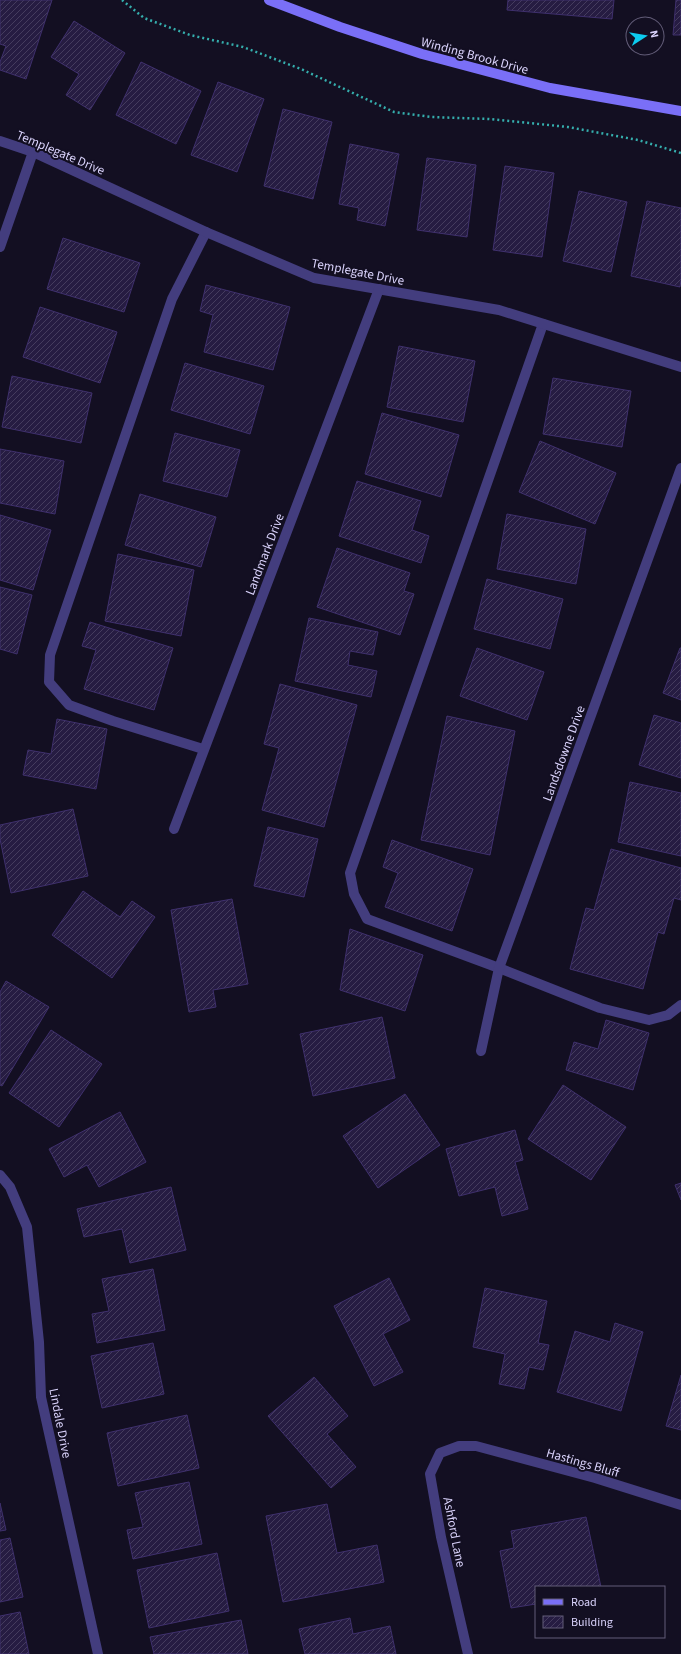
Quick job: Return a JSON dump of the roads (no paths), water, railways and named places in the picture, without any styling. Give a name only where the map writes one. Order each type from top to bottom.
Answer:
[{"type":"street","name":"Winding Brook Drive","points":[[269,0],[340,27],[422,54],[550,88],[681,111]]},
{"type":"street","name":"Templegate Drive","points":[[0,141],[33,152],[206,232],[314,278],[499,310],[681,367]]},
{"type":"street","points":[[0,247],[33,152]]},
{"type":"street","points":[[204,749],[113,721],[69,705],[48,682],[50,655],[172,299],[206,232]]},
{"type":"street","name":"Landmark Drive","points":[[174,829],[379,289]]},
{"type":"street","points":[[543,324],[350,873],[354,894],[367,919],[499,968],[600,1008],[649,1020],[668,1015],[681,1005]]},
{"type":"street","name":"Landsdowne Drive","points":[[481,1051],[499,968],[681,468]]},
{"type":"street","name":"Lindale Drive","points":[[0,1175],[10,1186],[27,1227],[39,1342],[41,1398],[98,1654]]},
{"type":"street","name":"Ashford Lane","points":[[468,1654],[441,1537],[430,1474],[440,1453],[459,1446],[476,1446]]},
{"type":"street","name":"Hastings Bluff","points":[[476,1446],[595,1478],[681,1505]]}]
